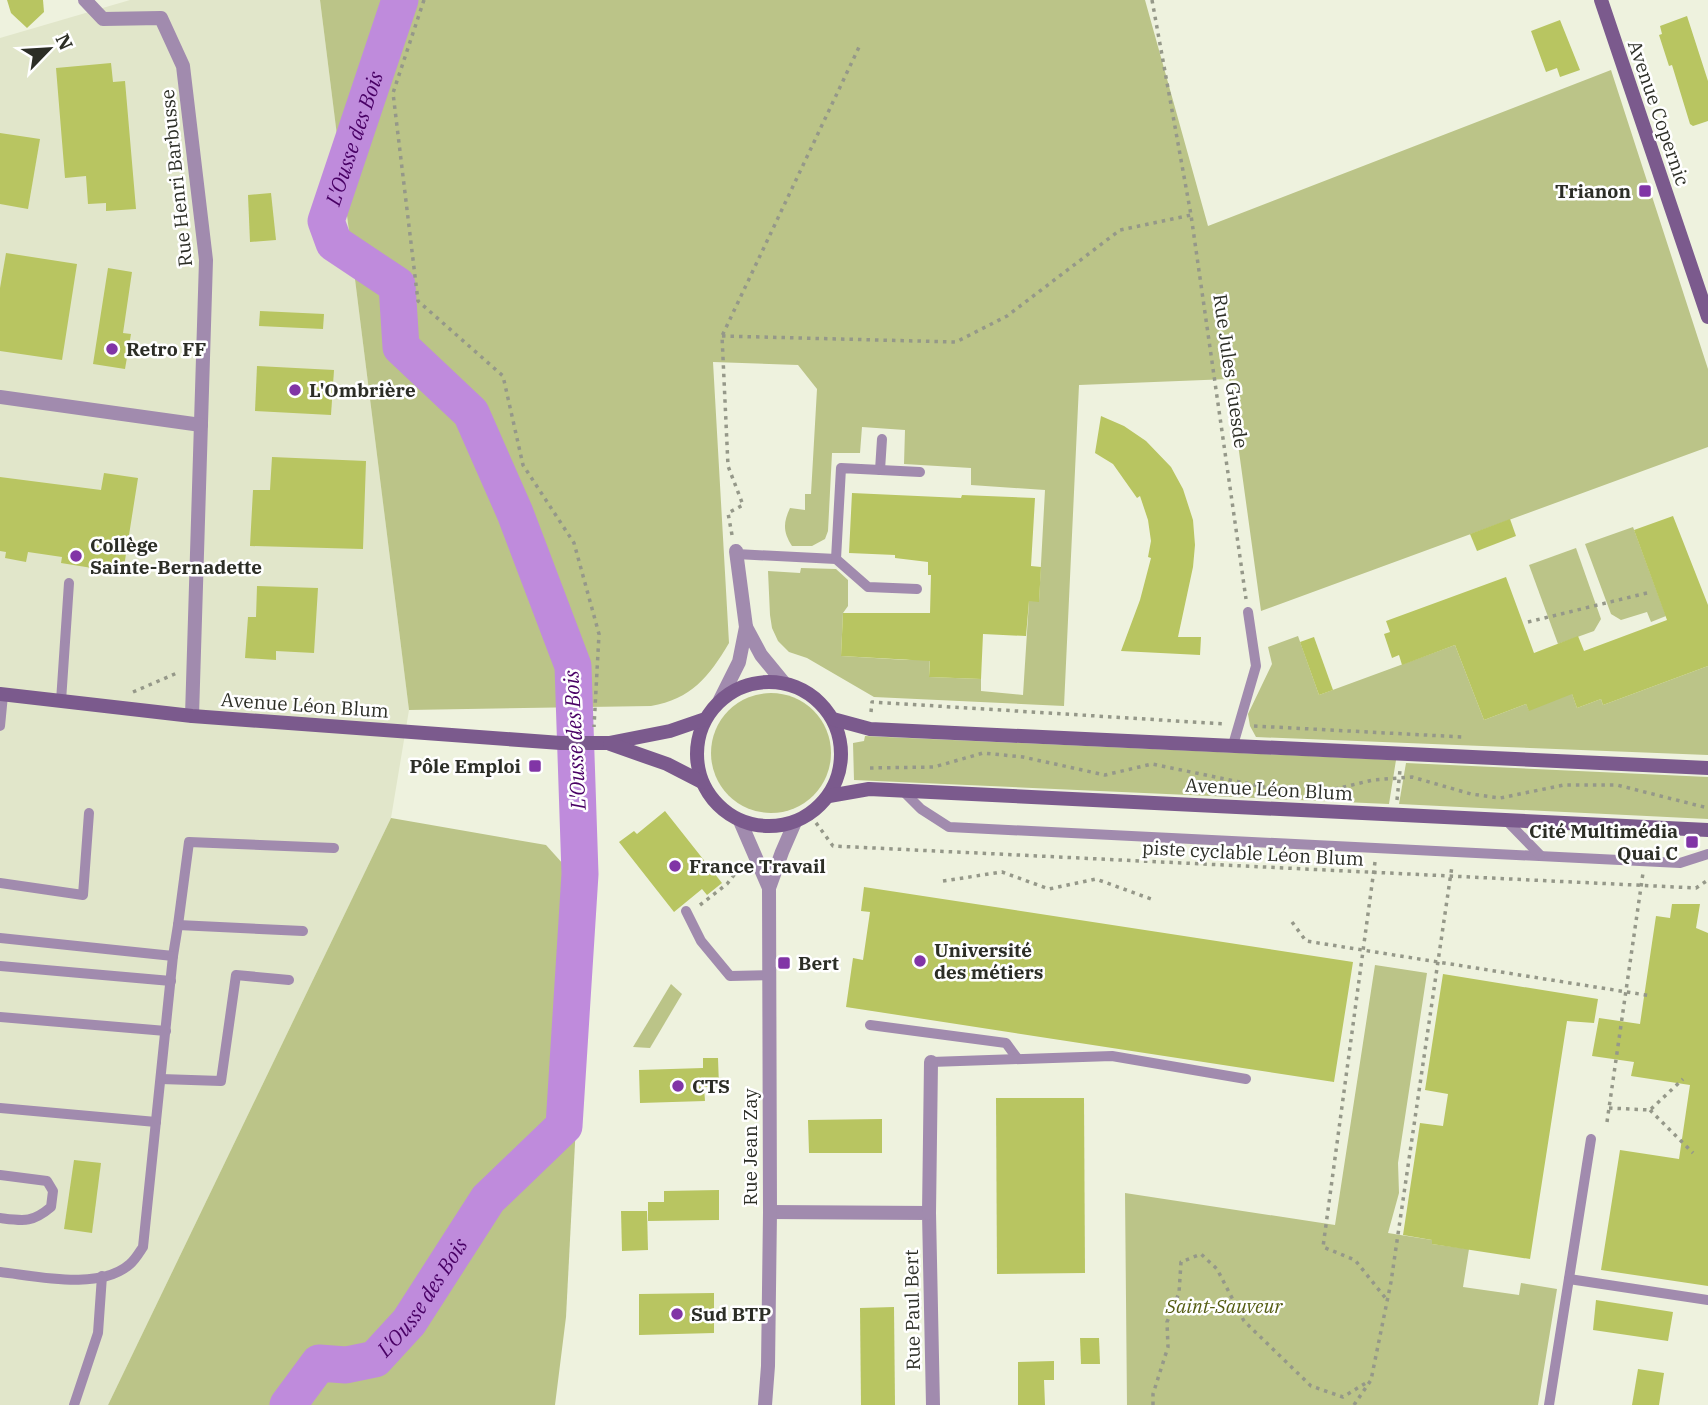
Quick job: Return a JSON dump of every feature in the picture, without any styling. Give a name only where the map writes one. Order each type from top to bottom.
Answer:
[{"type":"street","name":"Rue Henri Barbusse","points":[[85,0],[103,19],[161,18],[183,66],[206,260],[192,716]]},
{"type":"street","name":"Avenue Copernic","points":[[1601,0],[1708,317]]},
{"type":"street","points":[[0,397],[201,425]]},
{"type":"street","points":[[720,700],[739,687],[761,681],[785,683],[804,690],[820,702],[833,719],[840,738],[842,758],[838,778],[829,796],[810,814],[796,822],[758,826],[740,821],[724,811],[711,798],[702,782],[697,761],[698,739],[705,719],[720,700],[739,662],[746,627],[736,552]]},
{"type":"street","points":[[746,627],[761,654],[785,683]]},
{"type":"street","name":"Avenue Léon Blum","points":[[2,694],[192,716],[561,743],[609,743],[670,731],[705,719]]},
{"type":"street","points":[[833,719],[870,729],[1708,768]]},
{"type":"street","name":"Avenue Léon Blum","points":[[609,743],[667,764],[702,782]]},
{"type":"street","name":"Avenue Léon Blum","points":[[829,796],[869,789],[1708,830]]},
{"type":"street","name":"Rue Jean Zay","points":[[740,821],[769,888]]},
{"type":"street","name":"Rue Jean Zay","points":[[765,1405],[768,1366],[769,888],[796,822]]},
{"type":"street","name":"Rue Paul Bert","points":[[931,1062],[929,1213],[933,1405]]},
{"type":"street","points":[[769,1212],[929,1213]]},
{"type":"lane","points":[[880,470],[882,439]]},
{"type":"lane","points":[[836,559],[841,468],[920,472]]},
{"type":"lane","points":[[736,552],[836,559],[868,587],[917,589]]},
{"type":"lane","points":[[61,701],[69,583]]},
{"type":"lane","points":[[1233,745],[1256,666],[1248,612]]},
{"type":"lane","points":[[0,726],[2,694]]},
{"type":"lane","points":[[903,791],[921,809],[948,827],[1680,863],[1708,854]]},
{"type":"lane","points":[[0,883],[83,895],[89,813]]},
{"type":"lane","points":[[1505,819],[1540,855]]},
{"type":"lane","points":[[0,1272],[85,1280],[129,1265],[143,1247],[173,956],[189,842],[334,848]]},
{"type":"lane","points":[[687,911],[701,940],[730,976],[770,975]]},
{"type":"lane","points":[[178,925],[303,931]]},
{"type":"lane","points":[[0,938],[173,956]]},
{"type":"lane","points":[[0,966],[171,981]]},
{"type":"lane","points":[[161,1079],[220,1081],[236,975],[289,980]]},
{"type":"lane","points":[[0,1017],[166,1031]]},
{"type":"lane","points":[[870,1025],[1006,1043],[1017,1058]]},
{"type":"lane","points":[[931,1062],[1112,1056],[1246,1079]]},
{"type":"lane","points":[[0,1108],[156,1122]]},
{"type":"lane","points":[[1549,1405],[1591,1139]]},
{"type":"lane","points":[[0,1175],[47,1181],[53,1191],[51,1207],[37,1219],[21,1221],[0,1218]]},
{"type":"lane","points":[[74,1405],[98,1333],[102,1276]]},
{"type":"lane","points":[[1569,1279],[1708,1300]]},
{"type":"path","points":[[424,0],[393,93],[418,302],[503,376],[523,465],[574,543],[599,634],[593,743]]},
{"type":"path","name":"Rue Jules Guesde","points":[[1152,0],[1191,215],[1248,612]]},
{"type":"path","points":[[736,552],[728,513],[743,505],[728,466],[722,336],[860,45]]},
{"type":"path","points":[[722,336],[956,342],[1007,316],[1120,230],[1191,215]]},
{"type":"path","points":[[1528,622],[1651,592]]},
{"type":"path","points":[[101,705],[195,665]]},
{"type":"path","points":[[870,729],[872,702],[1474,738]]},
{"type":"path","points":[[870,768],[934,767],[982,753],[1023,757],[1105,775],[1152,764],[1287,792]]},
{"type":"path","points":[[1308,793],[1373,780],[1412,777],[1471,794],[1500,798],[1564,785],[1617,785],[1708,808]]},
{"type":"path","name":"piste cyclable Léon Blum","points":[[810,814],[833,846],[1696,888],[1708,880]]},
{"type":"path","points":[[699,906],[727,884],[747,859],[755,855]]},
{"type":"path","points":[[1607,1122],[1644,861]]},
{"type":"path","points":[[943,881],[1002,872],[1049,890],[1096,879],[1151,899]]},
{"type":"path","points":[[1374,873],[1323,1247],[1355,1259],[1387,1300]]},
{"type":"path","points":[[1354,1405],[1371,1380],[1387,1300],[1451,876]]},
{"type":"path","points":[[1292,922],[1307,941],[1652,996]]},
{"type":"path","points":[[1650,1110],[1683,1079]]},
{"type":"path","points":[[1609,1108],[1650,1110],[1693,1153]]},
{"type":"path","points":[[1153,1405],[1153,1394],[1168,1348],[1167,1322],[1179,1293],[1181,1262],[1201,1254],[1217,1269],[1244,1321],[1311,1386],[1343,1397],[1371,1380]]},
{"type":"shaded area","points":[[130,0],[320,0],[409,710],[391,818],[108,1405],[0,1405],[0,38]]},
{"type":"green space","points":[[320,0],[1145,0],[1208,226],[1611,70],[1708,369],[1708,447],[1261,611],[1229,379],[1079,385],[1064,706],[874,697],[807,658],[789,652],[778,641],[770,615],[768,571],[800,573],[801,568],[836,569],[848,580],[848,606],[843,613],[841,656],[907,660],[930,657],[929,677],[981,679],[981,691],[1023,695],[1029,601],[1039,601],[1045,490],[971,485],[971,468],[904,464],[905,430],[862,427],[860,453],[832,453],[828,531],[825,539],[812,546],[792,546],[786,532],[788,513],[790,508],[805,510],[805,494],[811,494],[817,389],[798,365],[713,362],[729,643],[706,676],[698,685],[677,698],[651,706],[409,710]]},
{"type":"green space","points":[[1633,527],[1666,616],[1651,622],[1647,612],[1621,620],[1611,614],[1585,544]]},
{"type":"green space","points":[[1576,548],[1601,619],[1594,631],[1558,644],[1529,565]]},
{"type":"green space","points":[[1298,636],[1319,695],[1455,645],[1484,720],[1526,704],[1529,710],[1570,688],[1577,708],[1601,699],[1603,705],[1708,666],[1708,755],[1256,737],[1248,714],[1272,664],[1268,647]]},
{"type":"green space","points":[[771,693],[794,698],[813,711],[826,730],[831,753],[826,776],[813,795],[794,808],[771,813],[748,808],[729,795],[716,776],[711,753],[716,730],[729,711],[748,698]]},
{"type":"green space","points":[[865,736],[1396,760],[1389,804],[854,780],[853,743],[864,741]]},
{"type":"green space","points":[[1406,763],[1708,777],[1708,819],[1399,804]]},
{"type":"green space","points":[[391,818],[546,845],[564,865],[586,931],[566,1317],[555,1405],[108,1405]]},
{"type":"green space","name":"Saint-Sauveur","points":[[1375,965],[1427,973],[1398,1163],[1399,1193],[1388,1233],[1432,1240],[1432,1244],[1469,1249],[1463,1287],[1519,1295],[1521,1283],[1557,1289],[1538,1405],[1127,1405],[1125,1193],[1335,1225]]},
{"type":"green space","points":[[671,984],[682,994],[650,1048],[633,1047]]},
{"type":"building","points":[[7,0],[43,0],[44,12],[27,28],[11,13]]},
{"type":"building","points":[[1687,16],[1708,81],[1708,121],[1693,126],[1690,124],[1672,65],[1669,66],[1659,35],[1662,34],[1660,26]]},
{"type":"building","points":[[1560,20],[1580,70],[1560,77],[1557,68],[1546,72],[1531,31]]},
{"type":"building","points":[[111,63],[113,82],[125,81],[136,209],[106,211],[106,203],[88,204],[86,176],[65,178],[56,68]]},
{"type":"building","points":[[0,133],[40,139],[28,209],[0,204]]},
{"type":"building","points":[[271,193],[276,240],[250,242],[248,195]]},
{"type":"building","points":[[6,253],[77,264],[62,360],[0,351],[0,288]]},
{"type":"building","points":[[108,268],[132,272],[123,333],[131,334],[125,369],[93,364]]},
{"type":"building","points":[[260,311],[324,314],[323,329],[259,326]]},
{"type":"building","points":[[257,366],[334,370],[331,415],[255,411]]},
{"type":"building","points":[[1101,416],[1124,426],[1146,441],[1171,467],[1183,489],[1193,520],[1195,545],[1178,637],[1201,637],[1200,655],[1121,651],[1140,600],[1151,558],[1148,557],[1151,541],[1140,496],[1137,498],[1113,464],[1095,453]]},
{"type":"building","points":[[272,457],[366,461],[363,549],[250,546],[253,490],[270,490]]},
{"type":"building","points":[[104,473],[138,478],[123,573],[61,563],[62,557],[28,552],[26,562],[5,558],[6,552],[0,551],[0,477],[101,490]]},
{"type":"building","points":[[852,493],[1035,498],[1031,566],[1041,567],[1039,602],[1029,601],[1026,636],[983,634],[981,679],[929,677],[930,661],[841,656],[843,613],[930,613],[931,575],[928,575],[928,562],[895,558],[895,555],[849,553]]},
{"type":"building","points":[[1673,516],[1708,605],[1708,666],[1603,705],[1601,699],[1577,708],[1572,694],[1529,711],[1526,704],[1484,720],[1455,645],[1402,665],[1399,655],[1392,658],[1384,634],[1390,632],[1386,621],[1506,577],[1534,653],[1578,636],[1584,651],[1667,620],[1634,530]]},
{"type":"building","points":[[1510,519],[1516,536],[1477,551],[1470,534]]},
{"type":"building","points":[[257,586],[318,588],[314,653],[276,651],[276,660],[245,658],[248,617],[256,617]]},
{"type":"building","points":[[1314,637],[1333,690],[1319,695],[1300,642]]},
{"type":"building","points":[[665,811],[722,883],[707,895],[702,889],[674,912],[619,842],[634,831],[637,834]]},
{"type":"building","points":[[864,887],[1353,962],[1334,1082],[846,1007],[853,958],[863,960],[870,912],[861,911]]},
{"type":"building","points":[[1672,904],[1700,904],[1696,928],[1708,933],[1708,1286],[1601,1270],[1620,1150],[1679,1159],[1690,1085],[1631,1076],[1634,1062],[1592,1056],[1599,1018],[1640,1024],[1656,916],[1670,918]]},
{"type":"building","points":[[1443,974],[1598,999],[1594,1023],[1567,1021],[1530,1259],[1432,1244],[1432,1240],[1403,1235],[1420,1123],[1443,1126],[1448,1094],[1425,1090]]},
{"type":"building","points":[[703,1058],[718,1058],[719,1086],[704,1087],[705,1101],[640,1103],[639,1070],[703,1068]]},
{"type":"building","points":[[996,1098],[1084,1098],[1085,1273],[997,1274]]},
{"type":"building","points":[[882,1119],[882,1153],[809,1153],[808,1120]]},
{"type":"building","points":[[74,1160],[101,1163],[92,1233],[64,1229]]},
{"type":"building","points":[[719,1190],[719,1220],[648,1221],[648,1202],[664,1202],[664,1191]]},
{"type":"building","points":[[621,1211],[647,1211],[648,1250],[622,1251]]},
{"type":"building","points":[[714,1293],[714,1333],[639,1335],[639,1294]]},
{"type":"building","points":[[1596,1300],[1673,1312],[1668,1341],[1593,1330]]},
{"type":"building","points":[[894,1307],[895,1405],[861,1405],[860,1308]]},
{"type":"building","points":[[1080,1338],[1099,1338],[1100,1364],[1081,1364]]},
{"type":"building","points":[[1054,1361],[1054,1380],[1044,1380],[1045,1405],[1018,1405],[1018,1362]]},
{"type":"building","points":[[1638,1369],[1664,1373],[1659,1405],[1632,1405]]},
{"type":"waterway","name":"L'Ousse des Bois","points":[[288,1405],[319,1363],[346,1365],[375,1359],[409,1322],[488,1199],[564,1126],[580,874],[573,666],[515,513],[471,413],[401,347],[397,285],[334,243],[326,221],[400,0]]},
{"type":"place","name":"Trianon","points":[[1645,191]]},
{"type":"place","name":"Retro FF","points":[[112,349]]},
{"type":"place","name":"L'Ombrière","points":[[295,390]]},
{"type":"place","name":"Collège Sainte-Bernadette","points":[[76,556]]},
{"type":"place","name":"Pôle Emploi","points":[[535,766]]},
{"type":"place","name":"Cité Multimédia Quai C","points":[[1692,842]]},
{"type":"place","name":"France Travail","points":[[675,866]]},
{"type":"place","name":"Université des métiers","points":[[920,961]]},
{"type":"place","name":"Bert","points":[[784,963]]},
{"type":"place","name":"CTS","points":[[678,1086]]},
{"type":"place","name":"Sud BTP","points":[[677,1314]]}]
